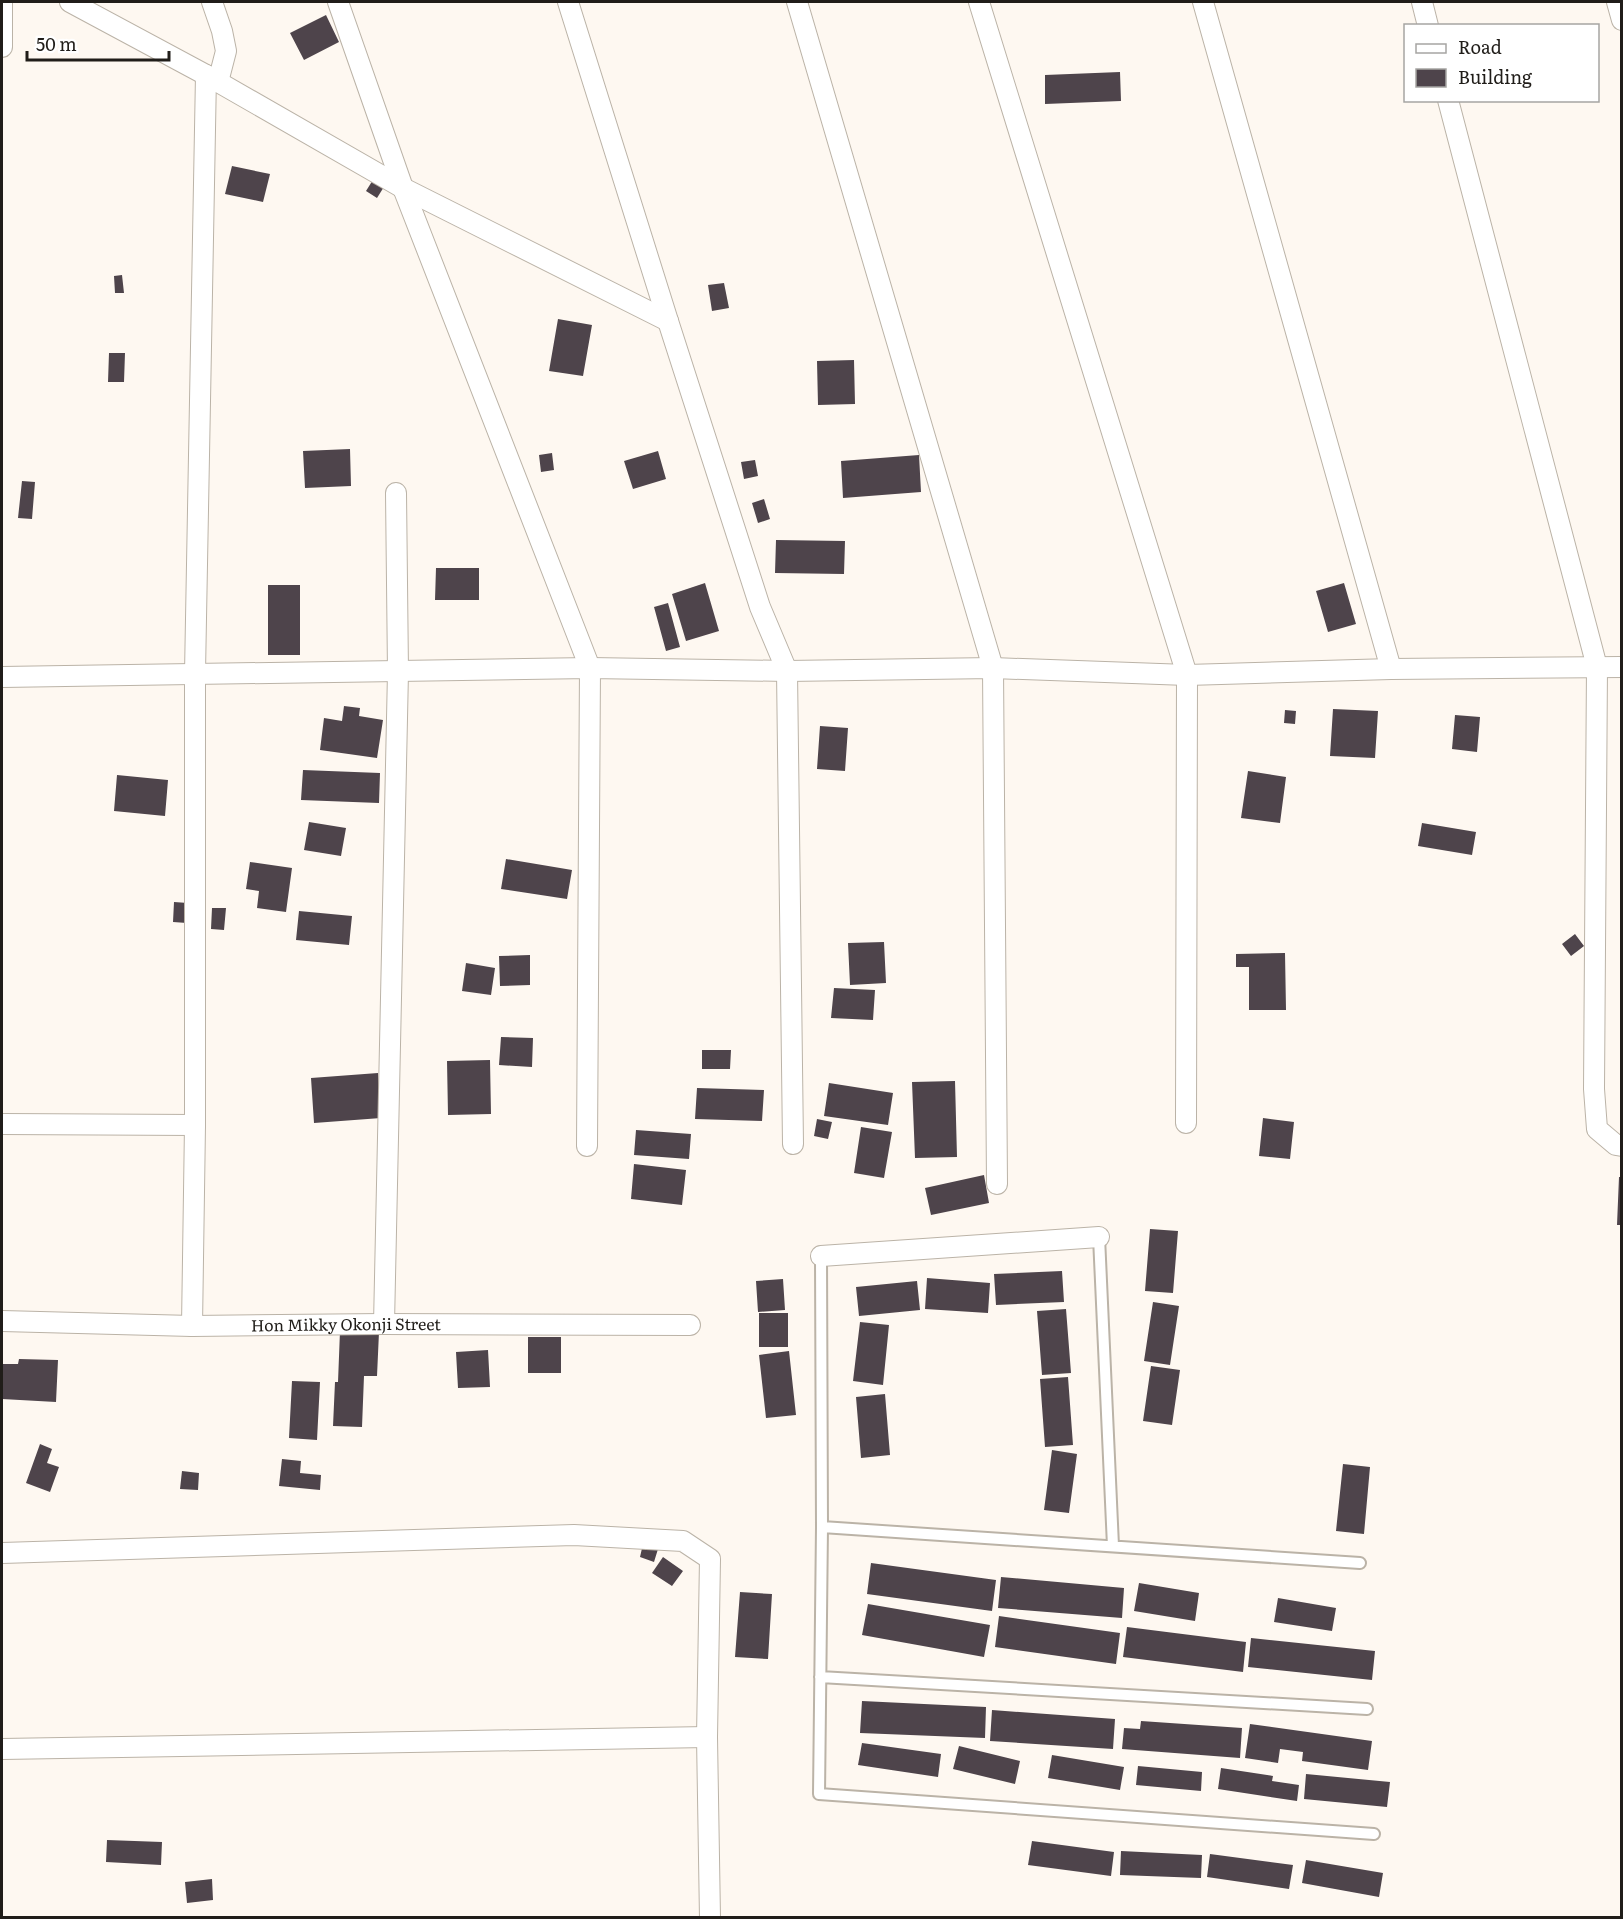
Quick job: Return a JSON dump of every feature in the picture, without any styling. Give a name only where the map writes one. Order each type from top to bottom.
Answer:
[{"type":"street","points":[[2,2],[2,47]]},
{"type":"street","points":[[70,2],[212,78],[403,188],[668,321]]},
{"type":"street","points":[[192,1326],[195,1125],[195,673],[212,78],[226,51],[212,2]]},
{"type":"street","points":[[338,2],[403,188],[590,668],[587,1146]]},
{"type":"street","points":[[568,2],[760,607],[787,671],[793,1144]]},
{"type":"street","points":[[797,2],[993,668],[997,1184]]},
{"type":"street","points":[[979,2],[1187,675],[1186,1123]]},
{"type":"street","points":[[1203,2],[1391,669]]},
{"type":"street","points":[[1422,2],[1428,24]]},
{"type":"street","points":[[1617,2],[1622,20]]},
{"type":"street","points":[[1449,102],[1596,667],[1594,1089],[1597,1129],[1616,1145],[1622,1146]]},
{"type":"street","points":[[384,1324],[398,672],[396,493]]},
{"type":"street","points":[[2,677],[590,668],[787,671],[993,668],[1187,675],[1391,669],[1622,667]]},
{"type":"street","points":[[2,1124],[195,1125]]},
{"type":"street","points":[[821,1256],[1100,1237]]},
{"type":"street","name":"Hon Mikky Okonji Street","points":[[2,1321],[192,1326],[690,1325]]},
{"type":"street","points":[[2,1553],[574,1535],[683,1540],[710,1559],[707,1737],[710,1917]]},
{"type":"street","points":[[2,1749],[707,1737]]},
{"type":"lane","points":[[1100,1237],[1113,1546]]},
{"type":"lane","points":[[821,1256],[822,1527],[819,1794],[1374,1834]]},
{"type":"lane","points":[[822,1527],[1360,1563]]},
{"type":"lane","points":[[820,1677],[1367,1709]]},
{"type":"building","points":[[326,15],[339,42],[304,60],[290,33]]},
{"type":"building","points":[[1120,72],[1121,101],[1045,104],[1045,75]]},
{"type":"building","points":[[232,166],[270,174],[263,202],[225,194]]},
{"type":"building","points":[[376,175],[387,182],[377,198],[366,191]]},
{"type":"building","points":[[122,275],[124,293],[115,293],[114,276]]},
{"type":"building","points":[[724,283],[729,308],[712,311],[708,285]]},
{"type":"building","points":[[558,319],[592,325],[583,376],[549,371]]},
{"type":"building","points":[[109,353],[125,353],[124,382],[108,382]]},
{"type":"building","points":[[854,360],[855,404],[818,405],[817,361]]},
{"type":"building","points":[[350,449],[351,486],[305,488],[303,451]]},
{"type":"building","points":[[658,451],[666,479],[633,489],[624,461]]},
{"type":"building","points":[[552,453],[554,470],[541,472],[539,455]]},
{"type":"building","points":[[919,455],[921,492],[843,498],[841,461]]},
{"type":"building","points":[[755,460],[758,476],[744,479],[741,462]]},
{"type":"building","points":[[22,481],[35,482],[32,519],[18,518]]},
{"type":"building","points":[[764,499],[770,519],[758,523],[752,503]]},
{"type":"building","points":[[776,540],[845,541],[844,574],[775,573]]},
{"type":"building","points":[[436,568],[479,568],[479,600],[435,600]]},
{"type":"building","points":[[705,583],[719,631],[686,641],[672,594]]},
{"type":"building","points":[[1344,583],[1356,624],[1328,632],[1316,591]]},
{"type":"building","points":[[268,585],[300,585],[300,655],[268,655]]},
{"type":"building","points":[[668,603],[680,647],[666,651],[654,607]]},
{"type":"building","points":[[344,706],[360,708],[359,716],[383,720],[377,758],[320,750],[324,718],[342,721]]},
{"type":"building","points":[[1333,709],[1378,711],[1375,758],[1330,756]]},
{"type":"building","points":[[1285,710],[1296,711],[1295,724],[1284,723]]},
{"type":"building","points":[[1455,715],[1480,717],[1477,752],[1452,749]]},
{"type":"building","points":[[820,726],[848,728],[845,771],[817,769]]},
{"type":"building","points":[[303,770],[380,773],[379,803],[301,800]]},
{"type":"building","points":[[1248,771],[1286,777],[1280,823],[1241,818]]},
{"type":"building","points":[[117,775],[168,780],[165,816],[114,811]]},
{"type":"building","points":[[309,822],[346,828],[341,856],[304,850]]},
{"type":"building","points":[[1422,823],[1476,832],[1472,855],[1418,846]]},
{"type":"building","points":[[506,859],[572,870],[567,899],[501,889]]},
{"type":"building","points":[[250,862],[292,868],[286,912],[257,908],[259,891],[246,889]]},
{"type":"building","points":[[174,902],[188,903],[187,923],[173,922]]},
{"type":"building","points":[[212,908],[226,908],[224,930],[211,929]]},
{"type":"building","points":[[299,911],[352,916],[349,945],[296,940]]},
{"type":"building","points":[[1575,934],[1584,946],[1571,956],[1562,944]]},
{"type":"building","points":[[884,942],[886,983],[850,985],[848,943]]},
{"type":"building","points":[[1285,953],[1286,1010],[1249,1010],[1249,967],[1236,967],[1236,954]]},
{"type":"building","points":[[530,955],[530,985],[500,986],[499,956]]},
{"type":"building","points":[[466,963],[495,968],[491,995],[462,991]]},
{"type":"building","points":[[834,988],[875,990],[873,1020],[831,1018]]},
{"type":"building","points":[[501,1037],[533,1038],[532,1067],[499,1065]]},
{"type":"building","points":[[702,1050],[731,1050],[730,1069],[702,1069]]},
{"type":"building","points":[[490,1060],[491,1114],[448,1115],[447,1061]]},
{"type":"building","points":[[378,1073],[381,1118],[314,1123],[311,1078]]},
{"type":"building","points":[[955,1081],[957,1157],[915,1158],[912,1082]]},
{"type":"building","points":[[829,1083],[893,1093],[888,1125],[824,1116]]},
{"type":"building","points":[[697,1088],[764,1090],[762,1121],[695,1119]]},
{"type":"building","points":[[1263,1118],[1294,1122],[1290,1159],[1259,1156]]},
{"type":"building","points":[[817,1119],[832,1122],[828,1139],[814,1136]]},
{"type":"building","points":[[861,1127],[892,1132],[884,1178],[854,1173]]},
{"type":"building","points":[[636,1130],[691,1134],[689,1159],[634,1155]]},
{"type":"building","points":[[634,1164],[686,1170],[682,1205],[631,1199]]},
{"type":"building","points":[[984,1175],[989,1203],[931,1215],[925,1188]]},
{"type":"building","points":[[1619,1177],[1622,1177],[1622,1225],[1617,1225]]},
{"type":"building","points":[[1150,1229],[1178,1231],[1173,1293],[1145,1291]]},
{"type":"building","points":[[1062,1271],[1064,1302],[996,1305],[994,1274]]},
{"type":"building","points":[[927,1278],[990,1283],[988,1313],[925,1309]]},
{"type":"building","points":[[783,1279],[785,1310],[758,1312],[756,1281]]},
{"type":"building","points":[[917,1281],[920,1310],[859,1316],[856,1287]]},
{"type":"building","points":[[1153,1302],[1179,1306],[1170,1365],[1144,1361]]},
{"type":"building","points":[[1066,1309],[1071,1373],[1042,1375],[1037,1311]]},
{"type":"building","points":[[759,1313],[788,1313],[788,1347],[759,1347]]},
{"type":"building","points":[[860,1322],[889,1325],[883,1385],[853,1381]]},
{"type":"building","points":[[340,1331],[379,1332],[377,1376],[364,1376],[362,1427],[333,1426]]},
{"type":"building","points":[[528,1337],[561,1337],[561,1373],[528,1373]]},
{"type":"building","points":[[488,1350],[490,1387],[458,1388],[456,1352]]},
{"type":"building","points":[[789,1351],[796,1415],[766,1418],[759,1355]]},
{"type":"building","points":[[19,1359],[58,1360],[56,1402],[2,1399],[3,1364],[18,1364]]},
{"type":"building","points":[[1151,1366],[1180,1370],[1172,1425],[1143,1421]]},
{"type":"building","points":[[1068,1377],[1073,1445],[1045,1447],[1040,1379]]},
{"type":"building","points":[[292,1381],[320,1382],[317,1440],[289,1438]]},
{"type":"building","points":[[885,1394],[890,1455],[861,1458],[856,1397]]},
{"type":"building","points":[[40,1444],[52,1449],[47,1463],[59,1467],[50,1492],[26,1483]]},
{"type":"building","points":[[1052,1450],[1077,1454],[1069,1513],[1044,1510]]},
{"type":"building","points":[[282,1459],[301,1461],[300,1473],[321,1475],[320,1490],[279,1486]]},
{"type":"building","points":[[1343,1464],[1370,1467],[1364,1534],[1336,1531]]},
{"type":"building","points":[[182,1471],[199,1473],[198,1490],[180,1489]]},
{"type":"building","points":[[643,1544],[658,1549],[654,1562],[640,1557]]},
{"type":"building","points":[[663,1557],[683,1571],[672,1586],[652,1573]]},
{"type":"building","points":[[871,1563],[996,1580],[992,1611],[867,1594]]},
{"type":"building","points":[[1001,1577],[1124,1588],[1122,1618],[998,1608]]},
{"type":"building","points":[[1139,1583],[1199,1593],[1195,1621],[1134,1611]]},
{"type":"building","points":[[740,1592],[772,1594],[768,1659],[735,1657]]},
{"type":"building","points":[[1278,1598],[1336,1608],[1332,1631],[1274,1622]]},
{"type":"building","points":[[868,1604],[990,1625],[984,1657],[862,1635]]},
{"type":"building","points":[[999,1616],[1120,1633],[1116,1664],[995,1647]]},
{"type":"building","points":[[1127,1627],[1246,1642],[1243,1672],[1123,1657]]},
{"type":"building","points":[[1251,1638],[1375,1651],[1372,1680],[1248,1667]]},
{"type":"building","points":[[862,1701],[986,1707],[985,1738],[860,1733]]},
{"type":"building","points":[[992,1710],[1115,1719],[1113,1749],[990,1741]]},
{"type":"building","points":[[1141,1721],[1242,1728],[1240,1758],[1122,1749],[1124,1728],[1140,1729]]},
{"type":"building","points":[[1250,1724],[1372,1741],[1368,1770],[1302,1761],[1303,1752],[1280,1749],[1278,1763],[1245,1758]]},
{"type":"building","points":[[862,1743],[941,1754],[938,1777],[858,1765]]},
{"type":"building","points":[[959,1746],[1020,1761],[1015,1784],[953,1769]]},
{"type":"building","points":[[1052,1755],[1124,1767],[1120,1790],[1048,1778]]},
{"type":"building","points":[[1138,1766],[1202,1772],[1201,1791],[1136,1785]]},
{"type":"building","points":[[1221,1768],[1273,1776],[1272,1781],[1299,1785],[1297,1801],[1218,1789]]},
{"type":"building","points":[[1306,1774],[1390,1782],[1387,1807],[1304,1799]]},
{"type":"building","points":[[107,1840],[162,1842],[161,1865],[106,1862]]},
{"type":"building","points":[[1032,1841],[1114,1852],[1111,1876],[1028,1865]]},
{"type":"building","points":[[1121,1851],[1202,1855],[1201,1878],[1120,1875]]},
{"type":"building","points":[[1210,1854],[1293,1865],[1289,1889],[1207,1877]]},
{"type":"building","points":[[1306,1860],[1383,1873],[1379,1897],[1302,1883]]},
{"type":"building","points":[[212,1879],[213,1900],[187,1903],[185,1882]]}]
